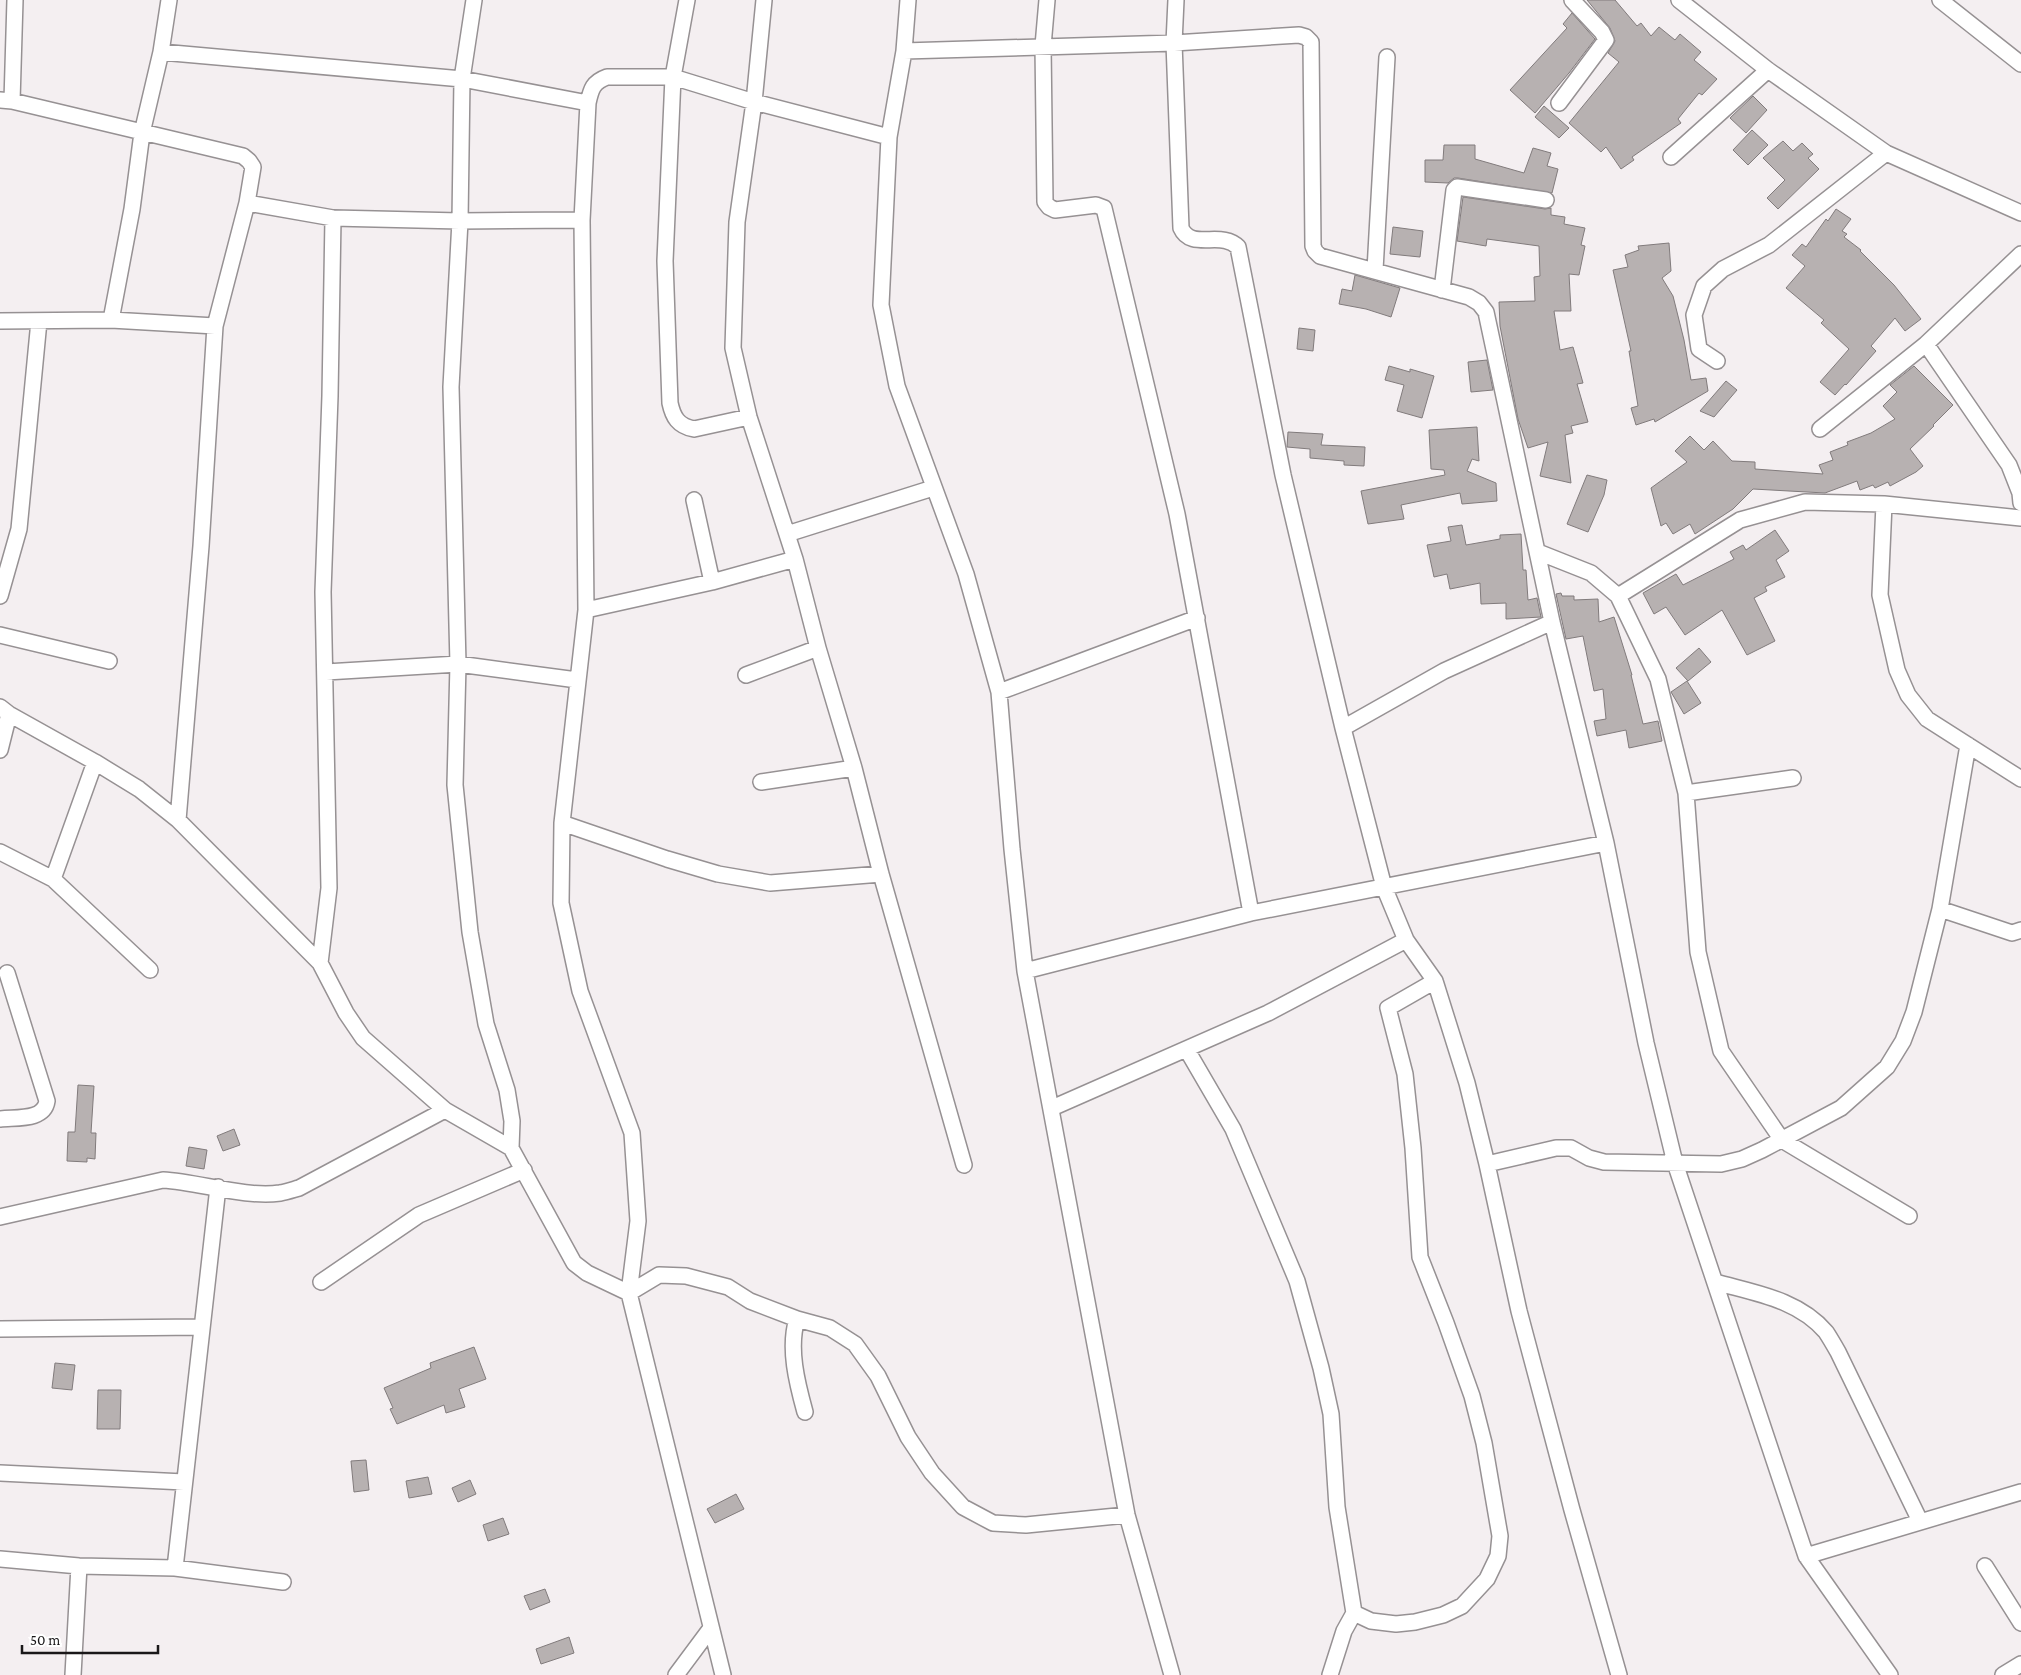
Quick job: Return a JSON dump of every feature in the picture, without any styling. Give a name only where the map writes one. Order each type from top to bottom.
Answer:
[{"type":"street","points":[[15,0],[6,100],[243,156],[253,167],[247,203],[214,326],[201,546],[178,820]]},
{"type":"street","points":[[111,320],[132,209],[142,133],[161,52],[169,0]]},
{"type":"street","points":[[474,0],[462,79],[460,221],[451,387],[458,664],[455,785],[470,932],[486,1024],[507,1090],[512,1121],[511,1148]]},
{"type":"street","points":[[687,0],[673,77],[665,261],[670,402],[673,416],[687,428],[694,429],[749,417]]},
{"type":"street","points":[[764,0],[754,102],[737,222],[733,348],[749,417],[795,559],[818,648],[854,768],[881,874],[964,1165]]},
{"type":"street","points":[[908,0],[904,51],[889,137],[881,305],[897,386],[966,574],[999,692],[1012,849],[1025,971],[1127,1515],[1172,1675]]},
{"type":"street","points":[[1047,0],[1043,46],[1045,202],[1055,210],[1096,205],[1104,208],[1178,514],[1251,913]]},
{"type":"street","points":[[1176,0],[1174,43],[1181,228],[1184,235],[1191,238],[1229,240],[1238,247],[1283,475],[1343,728],[1384,887],[1406,940],[1435,981],[1467,1083],[1519,1311],[1572,1510],[1619,1675]]},
{"type":"street","points":[[1559,103],[1606,40],[1602,32],[1572,0]]},
{"type":"street","points":[[1679,0],[1768,70],[1886,153],[2021,213]]},
{"type":"street","points":[[1940,0],[2021,64]]},
{"type":"street","points":[[904,51],[1174,43],[1299,35],[1306,37],[1311,42],[1313,246],[1315,252],[1320,256],[1469,297],[1479,303],[1486,312],[1552,622],[1606,843],[1646,1043],[1675,1163],[1806,1556],[1890,1675]]},
{"type":"street","points":[[161,52],[462,79],[588,103]]},
{"type":"street","points":[[1375,270],[1387,57]]},
{"type":"street","points":[[1671,157],[1768,70]]},
{"type":"street","points":[[723,1675],[629,1293],[638,1221],[632,1133],[580,991],[561,903],[562,823],[586,610],[582,220],[588,103],[592,88],[598,80],[608,77],[673,77],[754,102],[889,137]]},
{"type":"street","points":[[1717,361],[1699,349],[1694,315],[1704,286],[1723,269],[1769,245],[1886,153]]},
{"type":"street","points":[[1442,290],[1454,190],[1457,186],[1546,200]]},
{"type":"street","points":[[247,203],[333,218],[460,221],[582,220]]},
{"type":"street","points":[[320,963],[329,888],[323,592],[330,396],[333,218]]},
{"type":"street","points":[[1820,429],[1926,344],[2021,254]]},
{"type":"street","points":[[0,321],[111,320],[214,326]]},
{"type":"street","points":[[0,596],[19,529],[39,321]]},
{"type":"street","points":[[1926,344],[2009,464],[2020,493],[2021,503]]},
{"type":"street","points":[[787,534],[933,488]]},
{"type":"street","points":[[694,500],[712,582]]},
{"type":"street","points":[[1618,596],[1740,520],[1805,502],[1884,504],[2021,518]]},
{"type":"street","points":[[1884,504],[1880,594],[1897,670],[1908,695],[1927,719],[2021,779]]},
{"type":"street","points":[[1538,552],[1591,573],[1618,596],[1658,679],[1686,792],[1698,952],[1721,1051],[1782,1140],[1909,1216]]},
{"type":"street","points":[[586,610],[712,582],[795,559]]},
{"type":"street","points":[[999,692],[1197,618]]},
{"type":"street","points":[[1343,728],[1444,671],[1552,622]]},
{"type":"street","points":[[0,635],[110,660]]},
{"type":"street","points":[[746,675],[818,648]]},
{"type":"street","points":[[326,672],[458,664],[577,680]]},
{"type":"street","points":[[0,750],[5,710],[139,789],[178,820],[320,963],[346,1013],[363,1038],[445,1110],[511,1148],[574,1263],[629,1293]]},
{"type":"street","points":[[1487,1164],[1556,1148],[1571,1148],[1589,1158],[1604,1162],[1721,1164],[1742,1158],[1782,1140],[1841,1108],[1887,1068],[1903,1041],[1914,1012],[1940,909],[1968,745]]},
{"type":"street","points":[[53,879],[95,762]]},
{"type":"street","points":[[762,782],[854,768]]},
{"type":"street","points":[[1686,792],[1793,778]]},
{"type":"street","points":[[562,823],[709,872],[770,883],[881,874]]},
{"type":"street","points":[[1025,971],[1251,913],[1606,843]]},
{"type":"street","points":[[0,852],[53,879],[150,970]]},
{"type":"street","points":[[1940,909],[2012,933],[2021,930]]},
{"type":"street","points":[[1052,1108],[1268,1013],[1406,940]]},
{"type":"street","points":[[0,1119],[41,1114],[46,1108],[47,1101],[7,973]]},
{"type":"street","points":[[1354,1614],[1371,1621],[1396,1624],[1416,1622],[1443,1615],[1462,1606],[1474,1594],[1487,1579],[1498,1556],[1500,1536],[1484,1443],[1472,1396],[1420,1257],[1405,1074],[1388,1008],[1435,981]]},
{"type":"street","points":[[1187,1050],[1233,1129],[1297,1281],[1321,1368],[1331,1414],[1338,1507],[1354,1614],[1344,1631],[1330,1675]]},
{"type":"street","points":[[0,1217],[163,1180],[183,1181],[261,1194],[281,1193],[298,1188],[445,1110]]},
{"type":"street","points":[[321,1282],[419,1215],[524,1170]]},
{"type":"street","points":[[175,1568],[218,1187]]},
{"type":"street","points":[[629,1293],[659,1275],[686,1276],[728,1287],[750,1301],[797,1319],[830,1328],[855,1344],[878,1376],[908,1437],[932,1473],[964,1506],[993,1524],[1026,1525],[1127,1515]]},
{"type":"street","points":[[1715,1282],[1788,1302],[1814,1320],[1826,1333],[1838,1352],[1920,1521]]},
{"type":"street","points":[[797,1319],[793,1332],[794,1359],[804,1412]]},
{"type":"street","points":[[0,1329],[201,1327]]},
{"type":"street","points":[[0,1473],[184,1482]]},
{"type":"street","points":[[1806,1556],[2021,1492]]},
{"type":"street","points":[[0,1560],[79,1566],[175,1568],[283,1582]]},
{"type":"street","points":[[73,1675],[79,1566]]},
{"type":"street","points":[[1985,1566],[2021,1623]]},
{"type":"street","points":[[676,1675],[711,1628]]},
{"type":"street","points":[[2004,1675],[2021,1664]]},
{"type":"building","points":[[1587,0],[1615,0],[1637,26],[1641,23],[1651,36],[1659,27],[1675,40],[1680,34],[1701,52],[1694,60],[1717,79],[1702,95],[1699,93],[1678,119],[1681,123],[1632,157],[1634,160],[1621,169],[1606,147],[1601,152],[1569,123],[1619,62],[1608,53],[1615,41],[1610,28]]},
{"type":"building","points":[[1572,13],[1595,39],[1535,113],[1510,90],[1567,28],[1563,24]]},
{"type":"building","points":[[1753,96],[1767,110],[1746,133],[1730,118]]},
{"type":"building","points":[[1544,106],[1569,128],[1559,138],[1535,117]]},
{"type":"building","points":[[1752,130],[1768,145],[1748,165],[1733,150]]},
{"type":"building","points":[[1783,141],[1793,151],[1802,143],[1813,154],[1808,158],[1819,169],[1778,209],[1767,198],[1785,180],[1763,158]]},
{"type":"building","points":[[1444,145],[1475,145],[1475,159],[1524,173],[1533,148],[1551,153],[1547,166],[1558,169],[1552,193],[1458,178],[1454,178],[1448,183],[1425,182],[1425,160],[1443,160]]},
{"type":"building","points":[[1463,197],[1545,209],[1551,208],[1551,215],[1565,217],[1564,224],[1585,228],[1581,245],[1585,246],[1579,275],[1569,274],[1571,311],[1554,311],[1560,350],[1573,347],[1583,383],[1577,384],[1588,422],[1571,426],[1573,433],[1565,435],[1571,483],[1540,476],[1548,442],[1528,448],[1518,419],[1500,326],[1499,302],[1535,301],[1534,277],[1540,276],[1539,246],[1487,239],[1486,246],[1457,241]]},
{"type":"building","points":[[1836,209],[1851,219],[1842,231],[1847,234],[1844,237],[1861,250],[1894,285],[1921,319],[1905,331],[1895,318],[1871,346],[1876,351],[1835,395],[1820,382],[1849,349],[1821,323],[1824,320],[1786,288],[1805,266],[1792,255],[1802,244],[1806,247],[1826,219],[1828,221]]},
{"type":"building","points":[[1393,227],[1423,231],[1420,257],[1390,254]]},
{"type":"building","points":[[1669,243],[1671,271],[1662,278],[1673,296],[1684,340],[1691,380],[1706,378],[1708,391],[1655,422],[1654,419],[1636,425],[1631,408],[1638,406],[1629,351],[1631,351],[1613,270],[1628,267],[1625,255],[1639,250],[1638,246]]},
{"type":"building","points":[[1355,275],[1400,288],[1391,317],[1366,309],[1339,304],[1342,289],[1352,291]]},
{"type":"building","points":[[1299,328],[1315,330],[1313,351],[1297,349]]},
{"type":"building","points":[[1487,360],[1493,390],[1471,392],[1468,362]]},
{"type":"building","points":[[1389,366],[1410,372],[1410,369],[1434,376],[1422,418],[1397,411],[1404,385],[1385,380]]},
{"type":"building","points":[[1914,366],[1953,405],[1910,449],[1923,466],[1916,472],[1890,486],[1888,482],[1875,488],[1873,485],[1860,490],[1857,481],[1825,493],[1753,489],[1733,509],[1695,534],[1690,524],[1673,534],[1666,523],[1661,526],[1651,488],[1687,462],[1675,451],[1690,436],[1704,450],[1713,441],[1732,461],[1755,462],[1755,469],[1823,474],[1819,465],[1833,460],[1830,452],[1848,445],[1847,442],[1871,433],[1895,419],[1883,406],[1897,392],[1890,385]]},
{"type":"building","points":[[1726,381],[1737,390],[1714,417],[1700,411]]},
{"type":"building","points":[[1477,427],[1479,461],[1472,459],[1467,471],[1496,483],[1497,501],[1462,504],[1460,493],[1401,505],[1404,519],[1368,524],[1361,491],[1445,475],[1444,470],[1431,469],[1429,430]]},
{"type":"building","points":[[1288,432],[1323,434],[1321,445],[1365,447],[1364,466],[1344,465],[1344,461],[1310,458],[1310,449],[1287,447]]},
{"type":"building","points":[[1587,475],[1607,480],[1604,495],[1588,532],[1567,524]]},
{"type":"building","points":[[1462,525],[1466,545],[1500,539],[1500,535],[1521,534],[1523,570],[1526,570],[1528,600],[1537,598],[1541,617],[1506,619],[1506,603],[1481,604],[1480,583],[1450,589],[1447,574],[1434,577],[1427,545],[1451,541],[1448,527]]},
{"type":"building","points":[[1775,530],[1789,551],[1776,560],[1785,577],[1765,587],[1767,591],[1754,598],[1775,641],[1747,655],[1722,610],[1685,635],[1666,607],[1654,614],[1643,593],[1676,574],[1683,585],[1734,559],[1730,552],[1743,545],[1746,550]]},
{"type":"building","points":[[1561,593],[1562,596],[1574,596],[1574,600],[1598,599],[1599,622],[1614,617],[1632,675],[1643,724],[1658,721],[1662,741],[1629,748],[1626,730],[1597,736],[1594,721],[1606,719],[1603,689],[1594,691],[1583,636],[1566,639],[1556,594]]},
{"type":"building","points":[[1699,648],[1711,662],[1688,681],[1676,668]]},
{"type":"building","points":[[1687,681],[1701,703],[1684,714],[1671,692]]},
{"type":"building","points":[[78,1085],[94,1086],[91,1133],[96,1133],[95,1159],[87,1158],[87,1162],[67,1161],[68,1132],[75,1132]]},
{"type":"building","points":[[234,1129],[240,1145],[223,1151],[217,1136]]},
{"type":"building","points":[[189,1147],[207,1150],[204,1169],[186,1166]]},
{"type":"building","points":[[474,1347],[486,1379],[459,1389],[465,1407],[446,1413],[444,1405],[397,1424],[390,1409],[393,1408],[384,1388],[431,1368],[430,1363]]},
{"type":"building","points":[[55,1363],[75,1365],[72,1390],[52,1388]]},
{"type":"building","points":[[98,1390],[121,1390],[120,1429],[97,1429]]},
{"type":"building","points":[[366,1460],[369,1490],[354,1492],[351,1461]]},
{"type":"building","points":[[428,1477],[432,1494],[409,1498],[406,1481]]},
{"type":"building","points":[[470,1480],[476,1494],[458,1502],[452,1488]]},
{"type":"building","points":[[736,1494],[744,1509],[715,1523],[707,1509]]},
{"type":"building","points":[[503,1518],[509,1534],[488,1541],[483,1525]]},
{"type":"building","points":[[545,1589],[550,1602],[530,1610],[524,1596]]},
{"type":"building","points":[[569,1637],[574,1653],[541,1664],[536,1649]]}]
